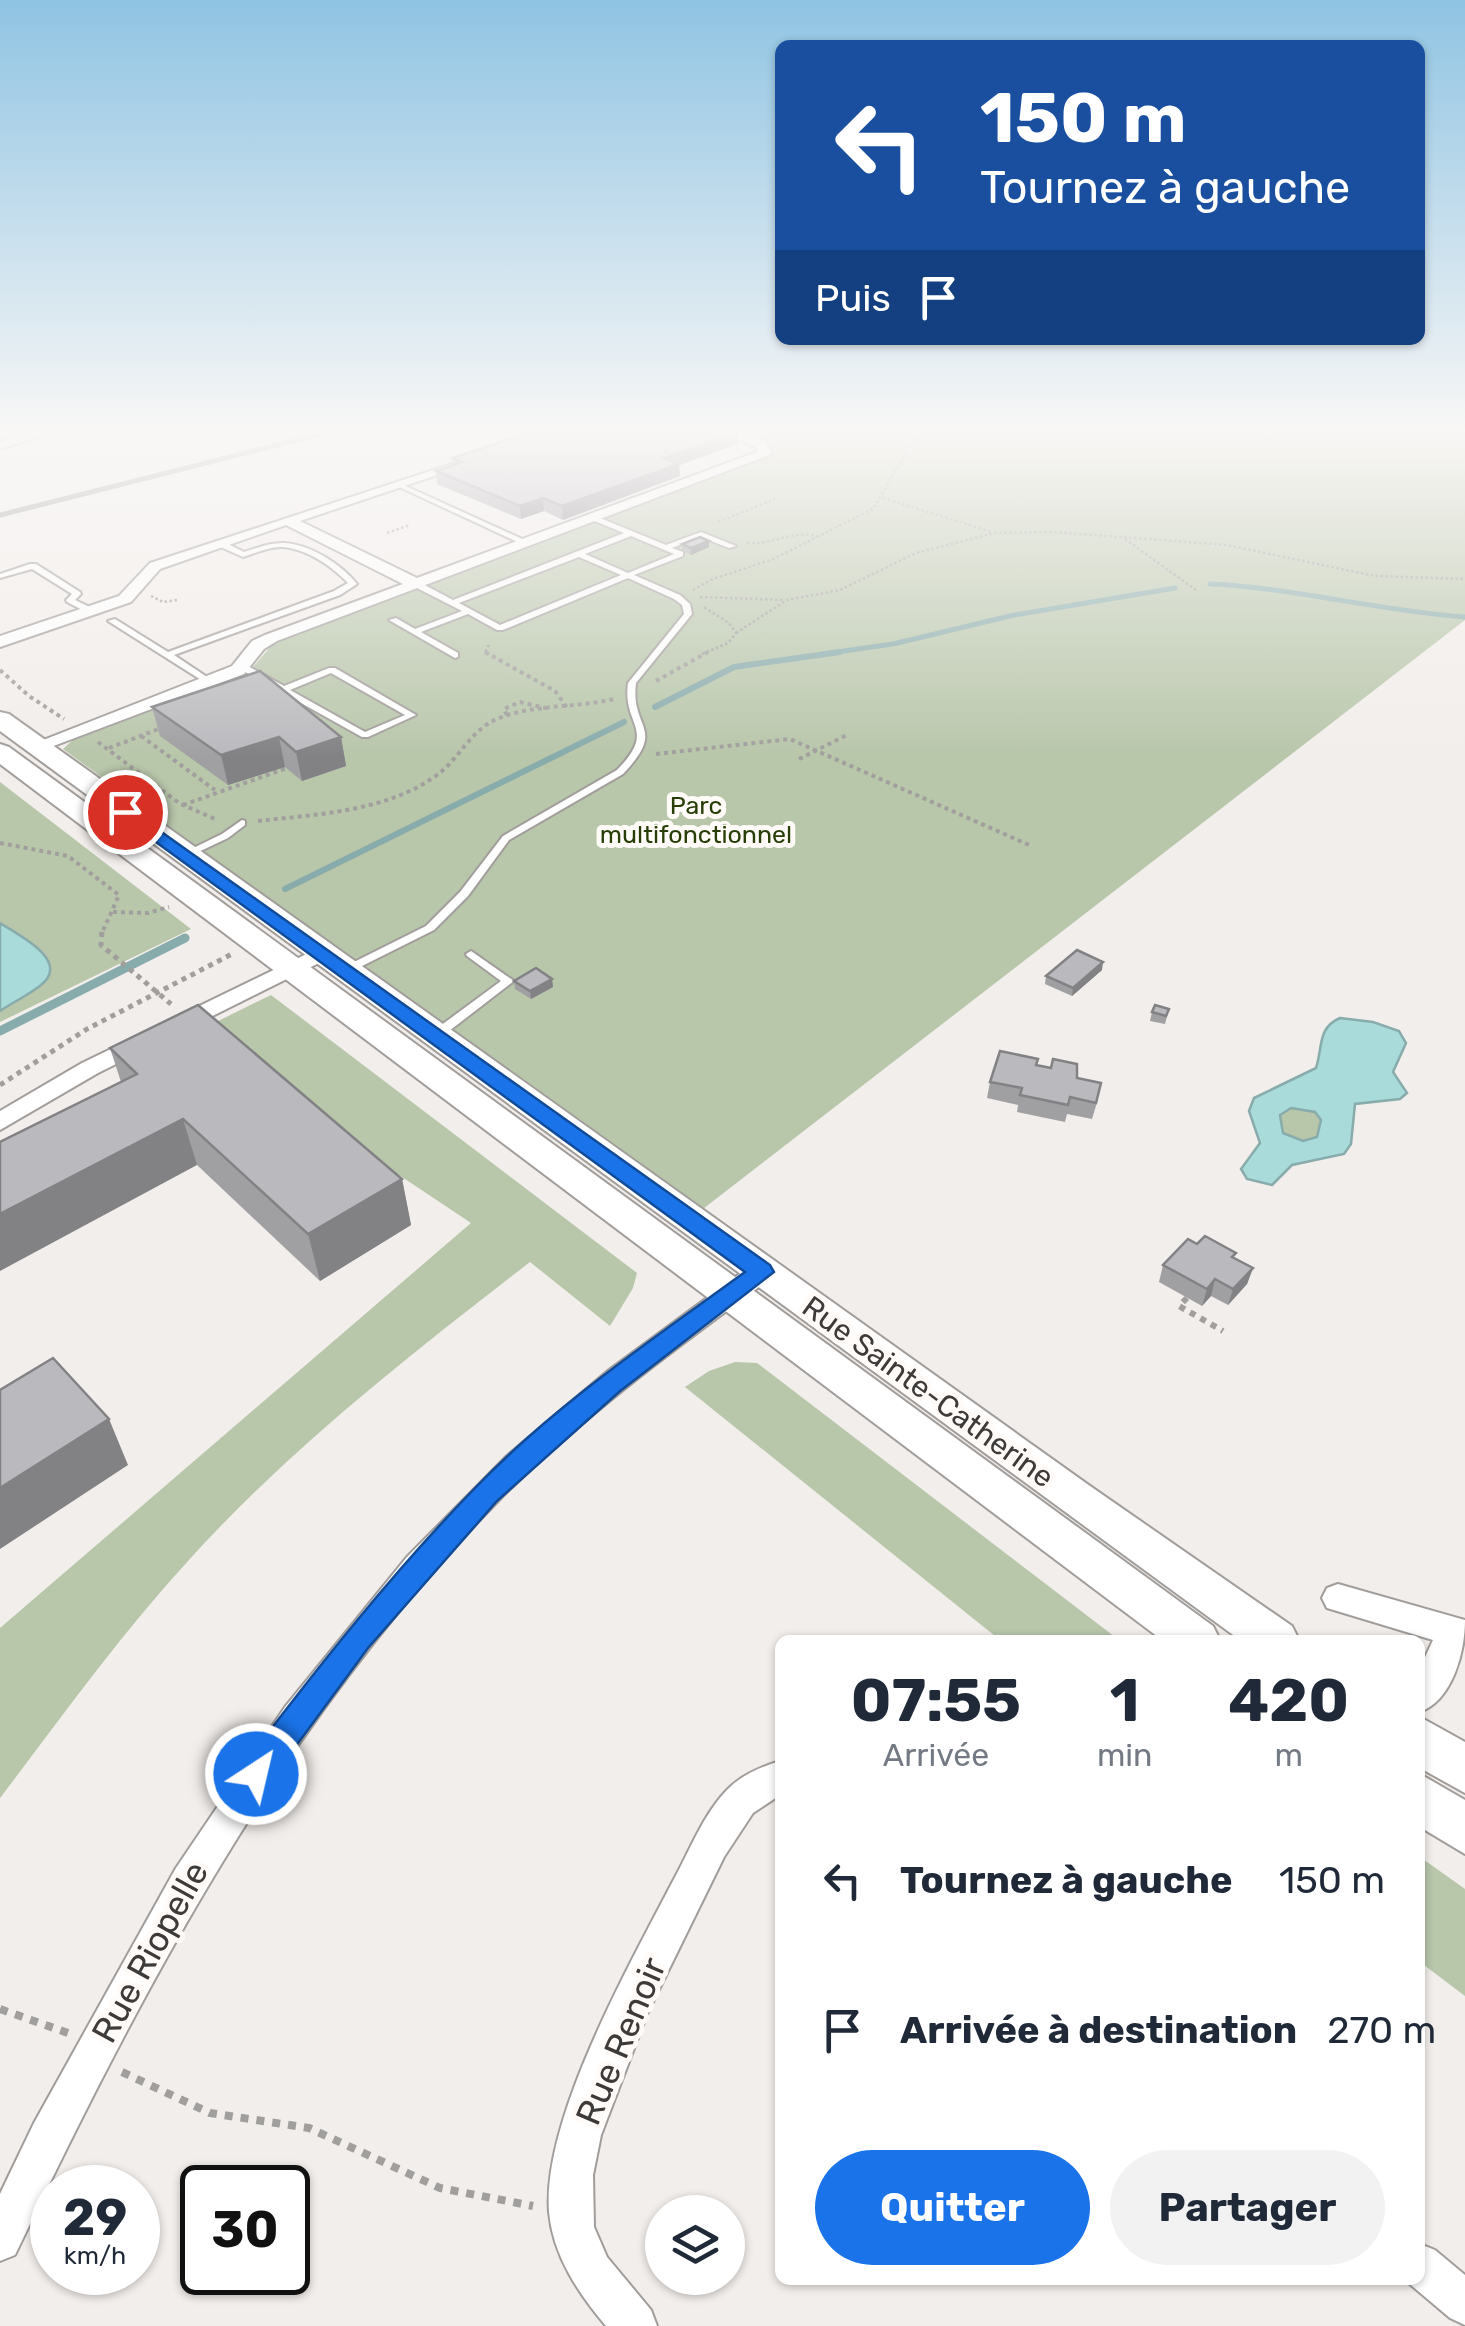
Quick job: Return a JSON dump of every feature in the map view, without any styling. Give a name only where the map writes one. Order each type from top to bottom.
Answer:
[{"type":"street","points":[[0,642],[126,599],[160,563],[219,542]]},
{"type":"street","points":[[330,542],[416,584]]},
{"type":"street","points":[[37,746],[165,703],[243,666],[264,642],[531,542]]},
{"type":"street","name":"Rue Sainte-Catherine","points":[[0,719],[184,855],[319,964],[746,1283],[1269,1635]]},
{"type":"street","name":"Rue Sainte-Catherine","points":[[0,752],[319,964],[436,1035],[1192,1635]]},
{"type":"street","points":[[0,1122],[90,1068],[319,964]]},
{"type":"street","name":"Rue Riopelle","points":[[0,2240],[48,2138],[164,1924],[238,1800],[312,1696],[410,1576],[488,1493],[577,1412],[746,1283]]},
{"type":"street","points":[[1338,1598],[1458,1633],[1425,1689]]},
{"type":"street","points":[[1425,1743],[1465,1770]]},
{"type":"street","name":"Rue Renoir","points":[[635,2326],[579,2253],[570,2206],[576,2152],[640,1988],[724,1822],[754,1788],[775,1780]]},
{"type":"street","points":[[1425,1801],[1465,1829]]},
{"type":"street","points":[[1425,2269],[1465,2302]]},
{"type":"lane","points":[[167,656],[351,586],[352,580],[291,546],[272,546],[243,555],[219,542]]},
{"type":"lane","points":[[452,603],[610,542]]},
{"type":"lane","points":[[416,584],[500,628],[680,554],[651,542]]},
{"type":"lane","points":[[666,548],[682,542]]},
{"type":"lane","points":[[720,542],[732,546]]},
{"type":"lane","points":[[319,964],[430,928],[464,894],[506,838],[620,772],[638,754],[642,731],[630,693],[632,684],[688,614],[686,604],[579,554]]},
{"type":"lane","points":[[0,576],[34,566],[76,594],[70,600],[93,612]]},
{"type":"lane","points":[[322,598],[345,610]]},
{"type":"lane","points":[[414,632],[468,612]]},
{"type":"lane","points":[[393,620],[454,655]]},
{"type":"lane","points":[[112,621],[209,682]]},
{"type":"lane","points":[[243,666],[280,686],[331,721],[365,735],[412,715],[332,670],[280,686],[256,690]]},
{"type":"lane","points":[[184,855],[225,836],[242,823]]},
{"type":"lane","points":[[436,1035],[508,980],[471,954]]},
{"type":"path","points":[[746,543],[769,542]]},
{"type":"path","points":[[692,596],[698,586],[750,569],[808,542]]},
{"type":"path","points":[[692,596],[787,600],[840,590],[916,552],[957,542]]},
{"type":"path","points":[[1130,542],[1196,590]]},
{"type":"path","points":[[1183,542],[1254,548],[1375,576],[1465,578]]},
{"type":"path","points":[[148,596],[163,602],[176,600]]},
{"type":"path","points":[[692,596],[729,623],[736,634]]},
{"type":"path","points":[[646,687],[693,658],[728,643],[787,600]]},
{"type":"path","points":[[500,628],[484,652],[556,691],[568,710]]},
{"type":"path","points":[[0,670],[29,696],[74,726]]},
{"type":"path","points":[[87,734],[183,804],[209,818],[242,823],[348,809],[404,793],[442,770],[474,734],[507,715],[568,710],[617,698]]},
{"type":"path","points":[[507,715],[507,706],[515,701],[534,702],[553,710]]},
{"type":"path","points":[[107,748],[174,724]]},
{"type":"path","points":[[799,759],[849,734]]},
{"type":"path","points":[[141,736],[217,792]]},
{"type":"path","points":[[638,754],[697,752],[782,738],[1029,845]]},
{"type":"path","points":[[183,804],[287,768]]},
{"type":"path","points":[[0,843],[58,853],[77,862],[120,895],[100,937],[101,945],[171,1004]]},
{"type":"path","points":[[112,912],[148,912],[173,906]]},
{"type":"path","points":[[0,1086],[86,1028],[234,953]]},
{"type":"path","points":[[1187,1298],[1179,1306],[1223,1332]]},
{"type":"path","points":[[0,2009],[68,2033]]},
{"type":"path","points":[[118,2070],[153,2090],[210,2113],[310,2128],[440,2188],[533,2206]]},
{"type":"green space","name":"Parc multifonctionnel","points":[[543,542],[1465,542],[1465,620],[699,1212],[63,749],[75,738],[248,673],[271,646]]},
{"type":"green space","points":[[0,782],[165,909],[191,929],[0,1022]]},
{"type":"green space","points":[[271,995],[637,1273],[633,1288],[610,1326],[530,1262],[396,1368],[309,1441],[188,1561],[115,1647],[0,1798],[0,1628],[471,1223],[378,1161],[212,1024]]},
{"type":"green space","points":[[1291,1107],[1315,1112],[1321,1120],[1317,1138],[1304,1141],[1283,1133],[1280,1114]]},
{"type":"green space","points":[[735,1362],[757,1363],[1112,1635],[994,1635],[685,1387],[709,1371]]},
{"type":"green space","points":[[1425,1861],[1465,1889],[1465,1996],[1425,1966]]},
{"type":"water","points":[[0,923],[38,949],[50,966],[49,976],[41,985],[0,1011]]},
{"type":"water","points":[[1340,1018],[1373,1022],[1399,1031],[1406,1043],[1393,1072],[1407,1093],[1400,1099],[1355,1104],[1351,1144],[1344,1154],[1292,1165],[1272,1185],[1247,1179],[1241,1169],[1260,1143],[1249,1111],[1254,1098],[1316,1068],[1324,1033]],"holes":[[[1291,1108],[1315,1112],[1321,1120],[1317,1137],[1303,1141],[1283,1133],[1280,1115]]]},
{"type":"building","points":[[688,542],[708,542],[691,548],[682,544]]},
{"type":"building","points":[[260,671],[341,737],[296,752],[279,737],[221,755],[152,707]]},
{"type":"building","points":[[1077,950],[1103,962],[1073,988],[1046,976]]},
{"type":"building","points":[[536,968],[552,979],[530,991],[514,981]]},
{"type":"building","points":[[198,1005],[402,1179],[308,1234],[183,1119],[0,1214],[0,1142],[137,1074],[110,1048]]},
{"type":"building","points":[[1155,1005],[1169,1009],[1166,1016],[1152,1012]]},
{"type":"building","points":[[1000,1051],[1038,1059],[1036,1065],[1051,1068],[1053,1059],[1077,1064],[1077,1078],[1101,1083],[1096,1103],[1070,1097],[1068,1105],[1020,1095],[1022,1088],[990,1082]]},
{"type":"building","points":[[1205,1236],[1236,1253],[1232,1257],[1253,1268],[1233,1289],[1215,1279],[1207,1289],[1163,1265],[1188,1239],[1197,1244]]},
{"type":"building","points":[[53,1358],[109,1419],[0,1488],[0,1390]]},
{"type":"waterway","points":[[1210,584],[1465,617]]},
{"type":"waterway","points":[[823,654],[893,644],[1014,615],[1175,588]]},
{"type":"waterway","points":[[655,707],[734,667],[840,652]]},
{"type":"waterway","points":[[285,889],[624,722]]},
{"type":"waterway","points":[[0,1031],[185,938]]},
{"type":"route","points":[[125,812],[762,1272],[610,1385],[488,1493],[410,1576],[312,1696],[256,1774]]}]
